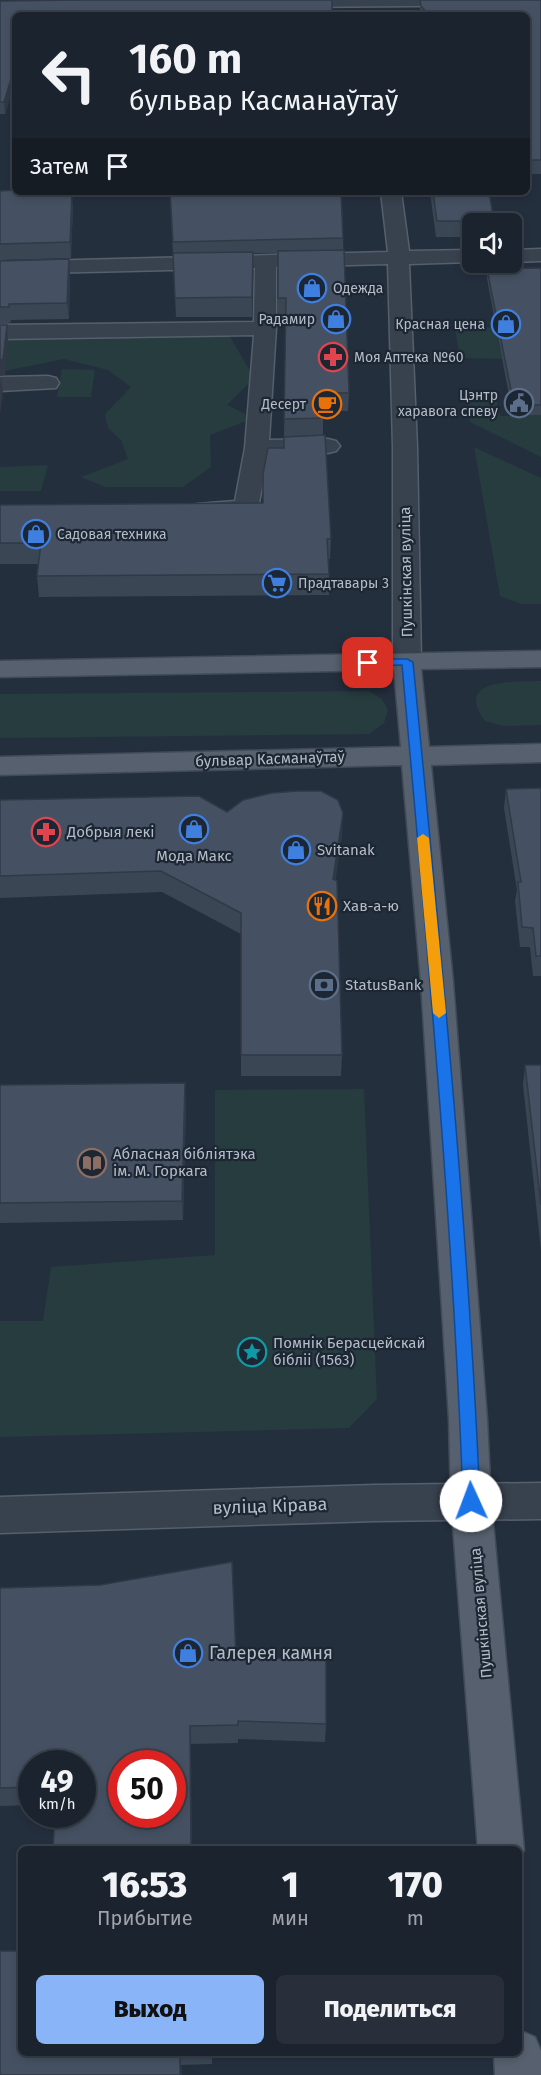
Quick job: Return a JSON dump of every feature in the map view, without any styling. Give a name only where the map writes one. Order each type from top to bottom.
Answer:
[{"type":"main road","points":[[0,669],[541,659]]},
{"type":"main road","name":"Пушкінская вуліца","points":[[407,662],[438,994],[468,1419],[471,1501],[501,1846]]},
{"type":"main road","name":"бульвар Касманаўтаў","points":[[0,766],[541,753]]},
{"type":"main road","points":[[518,2056],[520,2075]]},
{"type":"street","points":[[276,3],[366,6],[541,0]]},
{"type":"street","name":"Пушкінская вуліца","points":[[391,195],[398,259],[405,447],[407,662]]},
{"type":"street","points":[[522,256],[541,255]]},
{"type":"street","points":[[0,268],[462,256]]},
{"type":"street","points":[[187,509],[246,508],[257,448],[265,328],[266,263]]},
{"type":"street","points":[[0,332],[265,328]]},
{"type":"street","points":[[0,384],[48,383]]},
{"type":"street","points":[[257,448],[328,446]]},
{"type":"street","name":"вуліца Кірава","points":[[0,1515],[471,1501],[541,1501]]},
{"type":"green space","points":[[496,327],[500,351],[516,351],[508,359],[460,358],[455,329]]},
{"type":"green space","points":[[229,335],[254,378],[227,405],[254,418],[210,435],[211,467],[183,487],[105,487],[81,477],[128,459],[121,440],[108,428],[105,414],[131,387],[108,370],[64,359],[0,372],[0,340]]},
{"type":"green space","points":[[62,369],[95,370],[91,397],[57,397]]},
{"type":"green space","points":[[496,399],[500,416],[541,415],[541,457],[470,422],[468,403]]},
{"type":"green space","points":[[474,447],[541,478],[541,604],[522,604],[500,596]]},
{"type":"green space","points":[[48,465],[41,491],[0,491],[0,467]]},
{"type":"green space","points":[[541,681],[541,725],[504,726],[485,721],[477,707],[477,697],[482,690],[491,685]]},
{"type":"green space","points":[[369,691],[382,699],[388,710],[384,723],[369,734],[0,738],[0,694]]},
{"type":"green space","points":[[364,1089],[377,1399],[349,1428],[0,1437],[0,1321],[43,1321],[51,1267],[215,1255],[215,1090]]},
{"type":"building","points":[[332,0],[332,12],[12,12],[12,76],[4,102],[0,102],[0,1]]},
{"type":"building","points":[[420,0],[541,0],[541,160],[530,160],[530,12],[426,12],[421,6]]},
{"type":"building","points":[[12,190],[12,195],[72,195],[70,242],[0,244],[0,191]]},
{"type":"building","points":[[170,195],[341,195],[343,238],[173,242]]},
{"type":"building","points":[[433,195],[490,195],[493,213],[462,213],[462,221],[437,221]]},
{"type":"building","points":[[344,250],[349,393],[322,393],[324,418],[284,419],[286,298],[278,298],[278,251]]},
{"type":"building","points":[[253,252],[252,297],[175,298],[173,253]]},
{"type":"building","points":[[69,259],[67,303],[9,304],[9,307],[0,307],[0,261]]},
{"type":"building","points":[[522,268],[541,268],[541,405],[514,405],[488,273],[522,273]]},
{"type":"building","points":[[0,325],[7,325],[3,359],[0,360]]},
{"type":"building","points":[[325,435],[331,539],[327,539],[329,574],[37,576],[41,543],[0,543],[0,505],[263,503],[263,474],[268,448],[284,448],[284,437]]},
{"type":"building","points":[[541,788],[541,956],[536,956],[533,928],[522,927],[518,882],[521,882],[506,789]]},
{"type":"building","points":[[321,791],[338,800],[343,813],[333,879],[337,881],[342,1055],[241,1055],[241,913],[161,871],[0,876],[0,800],[199,796],[227,812],[243,800],[272,793]]},
{"type":"building","points":[[525,1065],[541,1065],[541,1205]]},
{"type":"building","name":"Абласная бібліятэка ім. М. Горкага","points":[[185,1083],[182,1201],[0,1203],[0,1085]]},
{"type":"building","points":[[232,1562],[236,1657],[326,1660],[326,1724],[238,1721],[238,1725],[190,1726],[191,1846],[53,1846],[54,1828],[96,1828],[96,1750],[18,1750],[18,1787],[0,1788],[0,1588],[100,1585]]},
{"type":"building","points":[[0,1951],[18,1951],[18,2056],[180,2056],[180,2075],[0,2075]]},
{"type":"slow traffic","points":[[423,838],[439,1013]]},
{"type":"place","name":"Одежда","points":[[312,288]]},
{"type":"place","name":"Радамир","points":[[336,319]]},
{"type":"place","name":"Красная цена","points":[[506,324]]},
{"type":"place","name":"Моя Аптека №60","points":[[333,357]]},
{"type":"place","name":"Цэнтр харавога спеву","points":[[519,403]]},
{"type":"place","name":"Десерт","points":[[327,404]]},
{"type":"place","name":"Садовая техника","points":[[36,534]]},
{"type":"place","name":"Прадтавары 3","points":[[277,583]]},
{"type":"place","name":"Мода Макс","points":[[194,829]]},
{"type":"place","name":"Добрыя лекі","points":[[46,832]]},
{"type":"place","name":"Svitanak","points":[[296,850]]},
{"type":"place","name":"Хав-а-ю","points":[[322,906]]},
{"type":"place","name":"StatusBank","points":[[324,985]]},
{"type":"place","name":"Абласная бібліятэка ім. М. Горкага","points":[[92,1163]]},
{"type":"place","name":"Помнік Берасцейскай бібліі (1563)","points":[[252,1352]]},
{"type":"place","name":"Галерея камня","points":[[188,1653]]},
{"type":"route","points":[[368,663],[407,662],[437,982],[468,1419],[471,1501]]}]
